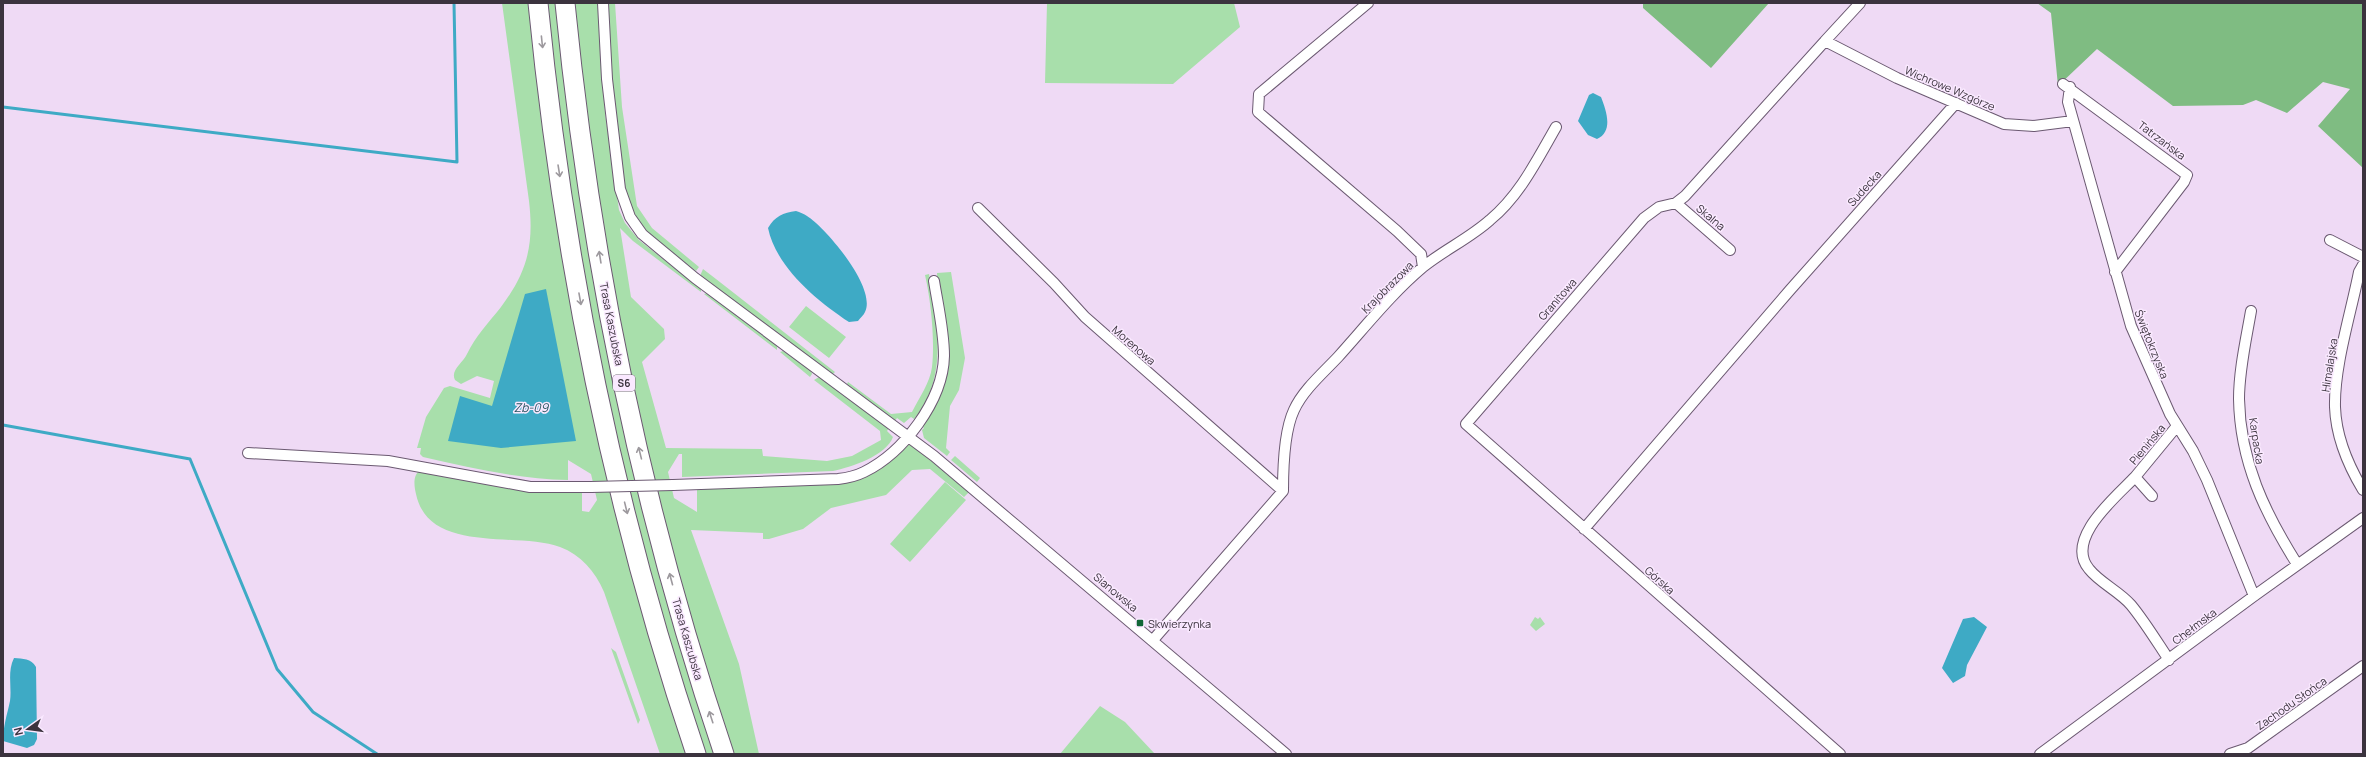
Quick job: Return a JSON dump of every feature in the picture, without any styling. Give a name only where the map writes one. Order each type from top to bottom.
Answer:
[{"type":"highway","name":"S6","points":[[538,3],[558,164],[580,302],[604,420],[638,556],[696,754]]},
{"type":"highway","name":"Trasa Kaszubska","points":[[565,3],[582,149],[607,298],[630,414],[672,580],[724,754]]},
{"type":"street","name":"Sianowska","points":[[603,3],[607,79],[620,189],[630,217],[636,227],[649,241],[695,278],[907,436],[965,482],[1286,754]]},
{"type":"street","points":[[1368,3],[1258,94],[1258,112],[1397,231],[1421,254],[1423,267]]},
{"type":"street","points":[[1676,204],[1685,196],[1860,3]]},
{"type":"street","name":"Wichrowe Wzgórze","points":[[1825,41],[1897,78],[2004,124],[2034,126],[2073,121]]},
{"type":"street","name":"Świętokrzyska","points":[[2066,86],[2068,102],[2116,272],[2121,297],[2134,333],[2150,374],[2207,480],[2254,596]]},
{"type":"street","name":"Tatrzańska","points":[[2066,86],[2187,175],[2184,182],[2116,272]]},
{"type":"street","name":"Sudecka","points":[[1584,529],[1790,290],[1956,103]]},
{"type":"street","name":"Krajobrazowa","points":[[1283,491],[1283,473],[1290,423],[1294,411],[1303,395],[1362,332],[1374,313],[1423,267],[1495,216],[1518,191],[1556,127]]},
{"type":"street","name":"Skalna","points":[[1676,204],[1730,250]]},
{"type":"street","name":"Granitowa","points":[[1466,424],[1644,218],[1659,206],[1676,204]]},
{"type":"street","name":"Morenowa","points":[[978,208],[1054,283],[1085,317],[1283,491]]},
{"type":"street","points":[[2330,240],[2363,257]]},
{"type":"street","name":"Himalajska","points":[[2363,265],[2360,272],[2338,376],[2335,407],[2343,449],[2363,490]]},
{"type":"street","points":[[248,453],[388,461],[530,487],[591,487],[838,480],[863,473],[898,448],[930,406],[942,371],[943,338],[934,281]]},
{"type":"street","name":"Karpacka","points":[[2251,311],[2243,358],[2239,399],[2242,434],[2248,468],[2274,528],[2297,564]]},
{"type":"street","name":"Górska","points":[[1466,424],[1661,597],[1695,625],[1744,672],[1840,754]]},
{"type":"street","name":"Pienińska","points":[[2169,660],[2130,604],[2090,570],[2083,561],[2081,549],[2086,534],[2097,517],[2135,476],[2177,426]]},
{"type":"street","name":"Pienińska","points":[[2135,476],[2152,496]]},
{"type":"street","points":[[1153,640],[1283,491]]},
{"type":"street","name":"Chełmska","points":[[2040,754],[2297,564],[2363,518]]},
{"type":"street","name":"Zachodu Słońca","points":[[2230,754],[2248,748],[2363,666]]},
{"type":"green space","points":[[502,3],[528,3],[555,214],[686,754],[660,754],[604,592],[592,571],[581,559],[568,550],[560,547],[542,543],[477,537],[456,533],[438,526],[424,513],[416,494],[414,485],[415,478],[419,471],[517,489],[582,492],[582,511],[589,512],[597,500],[591,474],[568,460],[568,480],[531,478],[423,457],[420,454],[421,448],[417,448],[426,417],[444,388],[450,386],[490,398],[494,381],[477,376],[461,384],[455,380],[454,373],[478,336],[510,294],[523,269],[527,257],[531,231],[529,201]]},
{"type":"green space","points":[[542,3],[558,3],[574,140],[717,754],[701,754],[660,621],[594,349]]},
{"type":"green space","points":[[572,3],[599,3],[605,113],[619,210],[625,223],[639,240],[701,289],[701,292],[633,241],[620,228],[631,297],[664,329],[665,339],[642,362],[666,448],[762,449],[763,456],[827,461],[852,456],[881,440],[880,431],[814,380],[819,377],[889,428],[887,431],[893,437],[889,444],[876,455],[849,467],[833,471],[682,477],[682,454],[679,454],[668,472],[674,498],[697,512],[697,488],[830,484],[909,444],[913,445],[970,491],[964,497],[930,469],[912,470],[886,495],[831,508],[803,529],[769,539],[763,539],[763,533],[691,530],[739,664],[759,754],[732,754],[696,640],[647,453],[609,273]]},
{"type":"green space","points":[[606,3],[615,3],[622,107],[637,206],[652,228],[699,267],[696,271],[645,233],[626,201],[613,113]]},
{"type":"green space","points":[[1047,3],[1234,3],[1240,27],[1173,84],[1045,83]]},
{"type":"green space","points":[[1643,3],[1769,3],[1711,68],[1643,8]]},
{"type":"green space","points":[[2037,3],[2363,3],[2363,168],[2318,126],[2350,89],[2323,82],[2287,113],[2256,100],[2243,105],[2173,106],[2097,49],[2058,86],[2051,13]]},
{"type":"green space","points":[[703,269],[835,372],[832,375],[700,276]]},
{"type":"green space","points":[[951,272],[965,358],[959,390],[950,406],[946,448],[950,452],[947,456],[924,438],[922,430],[924,428],[921,425],[941,389],[937,273]]},
{"type":"green space","points":[[929,274],[935,312],[938,350],[932,385],[925,403],[914,419],[911,417],[904,423],[897,418],[894,422],[847,384],[848,382],[891,414],[912,412],[927,385],[932,367],[932,321],[925,275]]},
{"type":"green space","points":[[707,293],[777,345],[777,350],[704,294]]},
{"type":"green space","points":[[806,306],[846,337],[829,358],[789,327]]},
{"type":"green space","points":[[783,351],[811,370],[812,374],[810,377],[780,352]]},
{"type":"green space","points":[[955,456],[980,478],[977,482],[951,460]]},
{"type":"green space","points":[[945,482],[966,500],[910,562],[890,544]]},
{"type":"green space","points":[[1535,617],[1538,619],[1540,617],[1545,624],[1536,631],[1530,625]]},
{"type":"green space","points":[[611,648],[616,652],[640,720],[638,724]]},
{"type":"green space","points":[[1100,706],[1125,722],[1155,754],[1060,754]]},
{"type":"water","points":[[1593,93],[1601,97],[1607,120],[1606,131],[1597,139],[1588,135],[1578,121],[1589,95]]},
{"type":"water","points":[[796,211],[807,216],[826,233],[837,245],[857,274],[864,289],[867,301],[865,312],[858,321],[849,322],[811,293],[789,269],[772,242],[768,228],[780,216]]},
{"type":"water","name":"Zb-09","points":[[546,289],[576,441],[501,448],[448,441],[460,396],[492,406],[525,294]]},
{"type":"water","points":[[1974,617],[1987,627],[1967,665],[1965,676],[1953,683],[1942,668],[1963,619]]},
{"type":"water","points":[[14,658],[29,660],[36,667],[37,739],[34,745],[27,748],[3,741],[4,726],[10,701],[10,674]]},
{"type":"waterway","points":[[3,107],[457,162],[454,3]]},
{"type":"waterway","points":[[3,425],[190,459],[277,669],[313,712],[377,754]]},
{"type":"place","name":"Skwierzynka","points":[[1140,623]]}]
